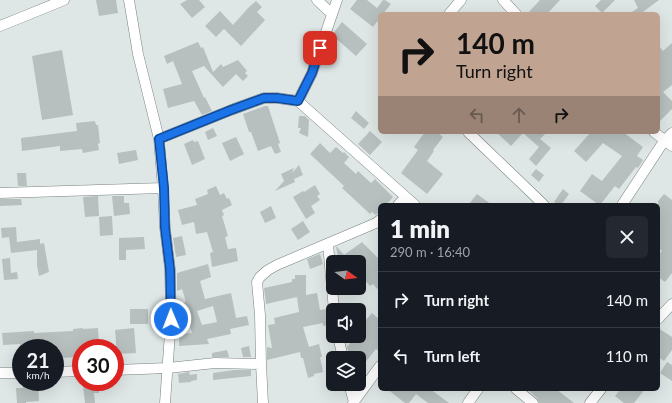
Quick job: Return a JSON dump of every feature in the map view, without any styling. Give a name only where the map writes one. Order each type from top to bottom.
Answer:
[{"type":"street","points":[[0,26],[64,0]]},
{"type":"street","points":[[129,0],[138,54],[159,139],[164,188],[165,228],[170,269],[171,319],[164,403]]},
{"type":"street","points":[[317,0],[332,14]]},
{"type":"street","points":[[298,101],[312,73],[337,0]]},
{"type":"street","points":[[451,12],[461,0]]},
{"type":"street","points":[[506,1],[514,12]]},
{"type":"street","points":[[159,139],[264,98],[298,101],[413,203]]},
{"type":"street","points":[[623,203],[668,143],[672,133]]},
{"type":"street","points":[[470,134],[542,203]]},
{"type":"street","points":[[657,134],[668,143]]},
{"type":"street","points":[[0,193],[164,188]]},
{"type":"street","points":[[400,203],[406,197]]},
{"type":"street","points":[[263,403],[260,315],[257,282],[260,277],[277,265],[378,222]]},
{"type":"street","points":[[328,244],[333,303]]},
{"type":"street","points":[[660,317],[672,304]]},
{"type":"street","points":[[124,370],[168,368],[215,363],[261,364]]},
{"type":"street","points":[[354,403],[378,369]]},
{"type":"street","points":[[0,373],[12,373]]},
{"type":"street","points":[[351,391],[354,403]]},
{"type":"street","points":[[468,403],[477,391]]},
{"type":"street","points":[[518,391],[533,403]]},
{"type":"street","points":[[590,403],[600,391]]},
{"type":"building","points":[[96,0],[116,0],[118,13],[99,16]]},
{"type":"building","points":[[187,0],[199,0],[205,7],[192,18],[180,4]]},
{"type":"building","points":[[357,0],[367,0],[377,8],[383,0],[391,4],[385,12],[378,12],[378,21],[373,27],[350,9]]},
{"type":"building","points":[[540,0],[560,0],[549,12],[529,12]]},
{"type":"building","points":[[601,0],[615,0],[603,12],[595,6]]},
{"type":"building","points":[[634,0],[659,0],[643,12],[632,12],[638,8]]},
{"type":"building","points":[[256,1],[262,7],[257,12],[265,20],[241,46],[224,29],[216,37],[205,26],[220,11],[233,25]]},
{"type":"building","points":[[342,22],[367,44],[356,56],[332,35]]},
{"type":"building","points":[[198,42],[201,48],[203,47],[213,72],[221,64],[223,67],[238,60],[247,71],[245,73],[248,76],[243,81],[236,74],[223,87],[204,66],[192,71],[204,98],[205,97],[212,111],[202,115],[194,101],[168,108],[163,89],[182,84],[173,61],[167,64],[164,56]]},
{"type":"building","points":[[672,43],[672,85],[663,92],[672,101],[672,109],[660,121],[660,47],[663,51]]},
{"type":"building","points":[[62,50],[73,115],[42,120],[32,56]]},
{"type":"building","points":[[268,106],[280,143],[278,144],[281,152],[275,154],[271,146],[258,151],[251,132],[249,132],[243,114]]},
{"type":"building","points":[[356,111],[369,123],[364,129],[351,118]]},
{"type":"building","points":[[299,116],[305,116],[309,120],[308,137],[299,133],[301,128],[298,128]]},
{"type":"building","points":[[95,121],[96,125],[98,125],[100,143],[98,144],[99,150],[83,153],[82,149],[60,151],[60,146],[22,151],[21,138],[77,131],[76,123]]},
{"type":"building","points":[[213,128],[217,136],[208,140],[205,132]]},
{"type":"building","points":[[370,131],[382,142],[370,155],[358,144]]},
{"type":"building","points":[[424,134],[439,134],[443,137],[427,161],[443,174],[427,194],[401,173],[418,150],[414,147]]},
{"type":"building","points":[[498,134],[522,134],[511,146]]},
{"type":"building","points":[[524,134],[545,134],[540,139],[551,148],[536,166],[529,159],[539,147]]},
{"type":"building","points":[[589,134],[626,134],[643,147],[637,156],[643,160],[638,168],[636,167],[619,189],[615,186],[602,203],[596,203],[580,191],[592,174],[602,181],[622,156],[603,143],[586,162],[574,151]]},
{"type":"building","points":[[236,137],[244,154],[230,161],[222,143]]},
{"type":"building","points":[[193,140],[194,142],[198,141],[205,159],[192,165],[184,144]]},
{"type":"building","points":[[320,143],[330,153],[336,147],[349,157],[344,163],[356,174],[358,171],[371,183],[375,179],[393,197],[388,203],[378,203],[378,213],[376,215],[372,212],[370,214],[342,188],[344,186],[310,154]]},
{"type":"building","points":[[136,150],[138,160],[119,164],[117,153]]},
{"type":"building","points":[[299,165],[303,175],[294,179],[295,182],[275,191],[284,181],[281,174],[294,168],[292,173]]},
{"type":"building","points":[[536,169],[544,175],[539,182],[531,175]]},
{"type":"building","points":[[17,173],[26,173],[27,186],[18,186]]},
{"type":"building","points":[[315,185],[320,194],[317,196],[320,200],[311,206],[315,213],[306,219],[293,197]]},
{"type":"building","points":[[216,186],[220,195],[224,193],[227,199],[229,198],[232,205],[222,210],[224,215],[222,216],[228,236],[225,237],[228,249],[236,248],[238,261],[212,267],[210,253],[213,252],[207,232],[196,234],[194,222],[182,225],[178,210],[197,205],[195,199],[208,194],[207,190]]},
{"type":"building","points":[[563,189],[569,194],[562,203],[554,202]]},
{"type":"building","points":[[477,194],[489,203],[470,203]]},
{"type":"building","points":[[664,194],[672,200],[672,273],[665,282],[660,278],[660,254],[662,251],[660,250],[660,203],[658,203]]},
{"type":"building","points":[[98,196],[99,216],[85,217],[83,197]]},
{"type":"building","points":[[112,196],[124,196],[124,203],[129,203],[130,214],[114,216]]},
{"type":"building","points":[[0,199],[21,199],[22,205],[0,206]]},
{"type":"building","points":[[271,206],[276,218],[265,223],[260,212]]},
{"type":"building","points":[[112,216],[113,235],[100,236],[99,217]]},
{"type":"building","points":[[303,221],[310,232],[298,240],[291,229]]},
{"type":"building","points":[[16,227],[17,242],[40,239],[40,244],[44,243],[49,272],[39,276],[37,266],[37,250],[11,253],[9,237],[2,238],[1,228]]},
{"type":"building","points":[[182,236],[186,255],[176,257],[173,238]]},
{"type":"building","points":[[144,237],[145,249],[126,250],[126,260],[119,260],[119,238]]},
{"type":"building","points":[[362,242],[378,258],[378,290],[373,284],[370,286],[366,282],[366,255],[344,255]]},
{"type":"building","points":[[337,247],[344,255],[338,255]]},
{"type":"building","points":[[320,254],[323,264],[310,269],[307,259]]},
{"type":"building","points":[[10,258],[11,273],[17,272],[18,279],[4,280],[2,259]]},
{"type":"building","points":[[208,264],[211,277],[200,281],[205,299],[231,293],[236,318],[247,316],[249,325],[230,329],[231,334],[207,339],[209,344],[179,346],[179,334],[192,333],[183,303],[186,302],[182,289],[177,291],[177,273]],"holes":[[[213,306],[217,322],[202,325],[197,311]]]},
{"type":"building","points":[[295,275],[306,275],[306,295],[317,293],[320,310],[326,309],[326,325],[323,326],[323,323],[303,327],[309,347],[319,344],[322,357],[320,357],[323,372],[314,374],[314,376],[308,378],[300,352],[267,360],[267,347],[272,348],[268,325],[275,324],[274,318],[299,312],[297,297],[266,304],[264,288],[292,282],[292,279],[295,279]]},
{"type":"building","points":[[130,309],[148,309],[148,324],[130,324]]},
{"type":"building","points":[[372,313],[378,318],[378,350],[376,349],[366,362],[366,351],[348,351],[347,347],[350,343],[366,343],[366,320]]},
{"type":"building","points":[[98,328],[99,339],[72,339],[72,357],[64,358],[64,339],[12,339],[12,344],[3,345],[2,333],[73,331],[73,329]]},
{"type":"building","points":[[134,328],[136,353],[124,354],[124,339],[116,339],[115,330]]},
{"type":"building","points":[[660,329],[672,337],[672,350],[664,361],[660,358]]},
{"type":"building","points":[[249,346],[251,357],[243,357],[241,348]]},
{"type":"building","points":[[227,350],[229,357],[212,357],[212,353]]},
{"type":"building","points":[[667,362],[672,365],[672,381],[660,373]]},
{"type":"building","points":[[234,370],[251,370],[251,376],[213,380],[213,373]]},
{"type":"building","points":[[189,372],[190,375],[197,374],[197,380],[179,383],[178,374]]},
{"type":"building","points":[[16,391],[38,391],[39,401],[17,403]]},
{"type":"building","points":[[84,391],[99,391],[99,393],[94,393],[95,403],[85,403]]},
{"type":"building","points":[[390,391],[433,391],[449,403],[428,403],[416,394],[409,403],[405,403]]},
{"type":"building","points":[[529,391],[559,391],[574,403],[539,403],[537,398]]},
{"type":"building","points":[[619,391],[643,391],[634,403],[624,403],[615,396]]},
{"type":"route","points":[[171,319],[170,269],[165,228],[164,188],[159,139],[264,98],[298,101],[312,73],[320,48]]}]
